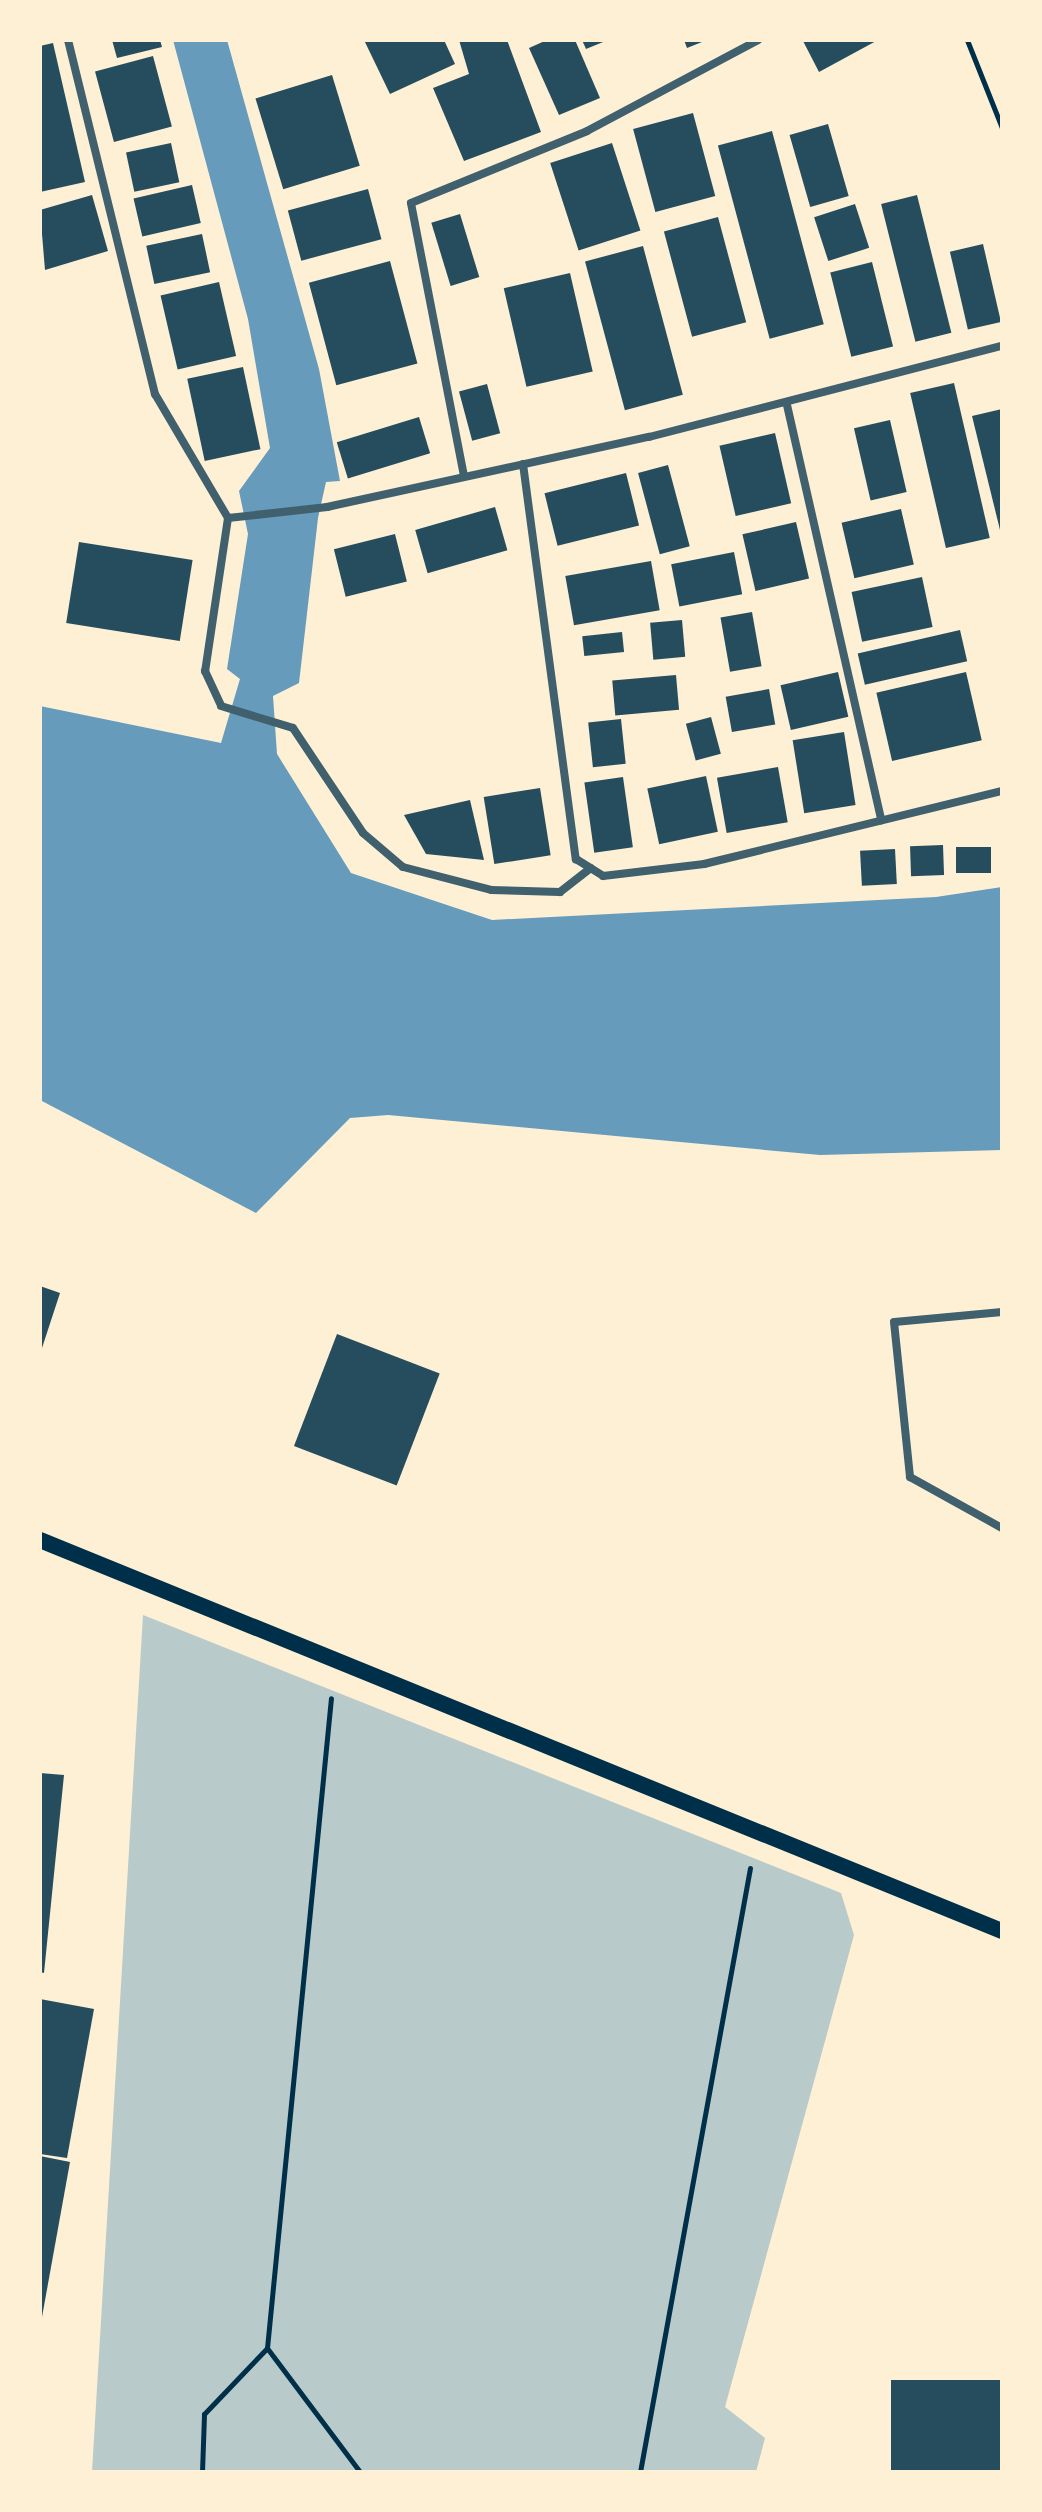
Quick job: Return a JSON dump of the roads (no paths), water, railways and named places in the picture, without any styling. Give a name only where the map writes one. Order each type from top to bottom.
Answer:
[{"type":"main road","points":[[40,1540],[335,1655],[756,1832],[1002,1931]]},
{"type":"street","points":[[68,40],[155,394],[228,518],[205,671],[221,706],[293,728],[363,833],[403,867],[491,890],[560,892],[591,868]]},
{"type":"street","points":[[464,476],[411,203],[587,131],[758,40]]},
{"type":"street","points":[[228,518],[327,507],[523,464],[787,405],[1002,346]]},
{"type":"street","points":[[787,405],[881,820]]},
{"type":"street","points":[[523,464],[576,859],[603,876],[704,864],[1002,791]]},
{"type":"street","points":[[1002,1312],[894,1322],[910,1477],[1002,1528]]},
{"type":"water","points":[[173,40],[227,40],[319,369],[340,481],[326,482],[318,518],[299,683],[273,696],[277,754],[351,873],[492,920],[936,897],[1002,887],[1002,1150],[820,1155],[388,1115],[350,1118],[256,1213],[40,1100],[40,706],[221,743],[240,679],[227,669],[248,534],[239,491],[270,448],[248,319]]}]
